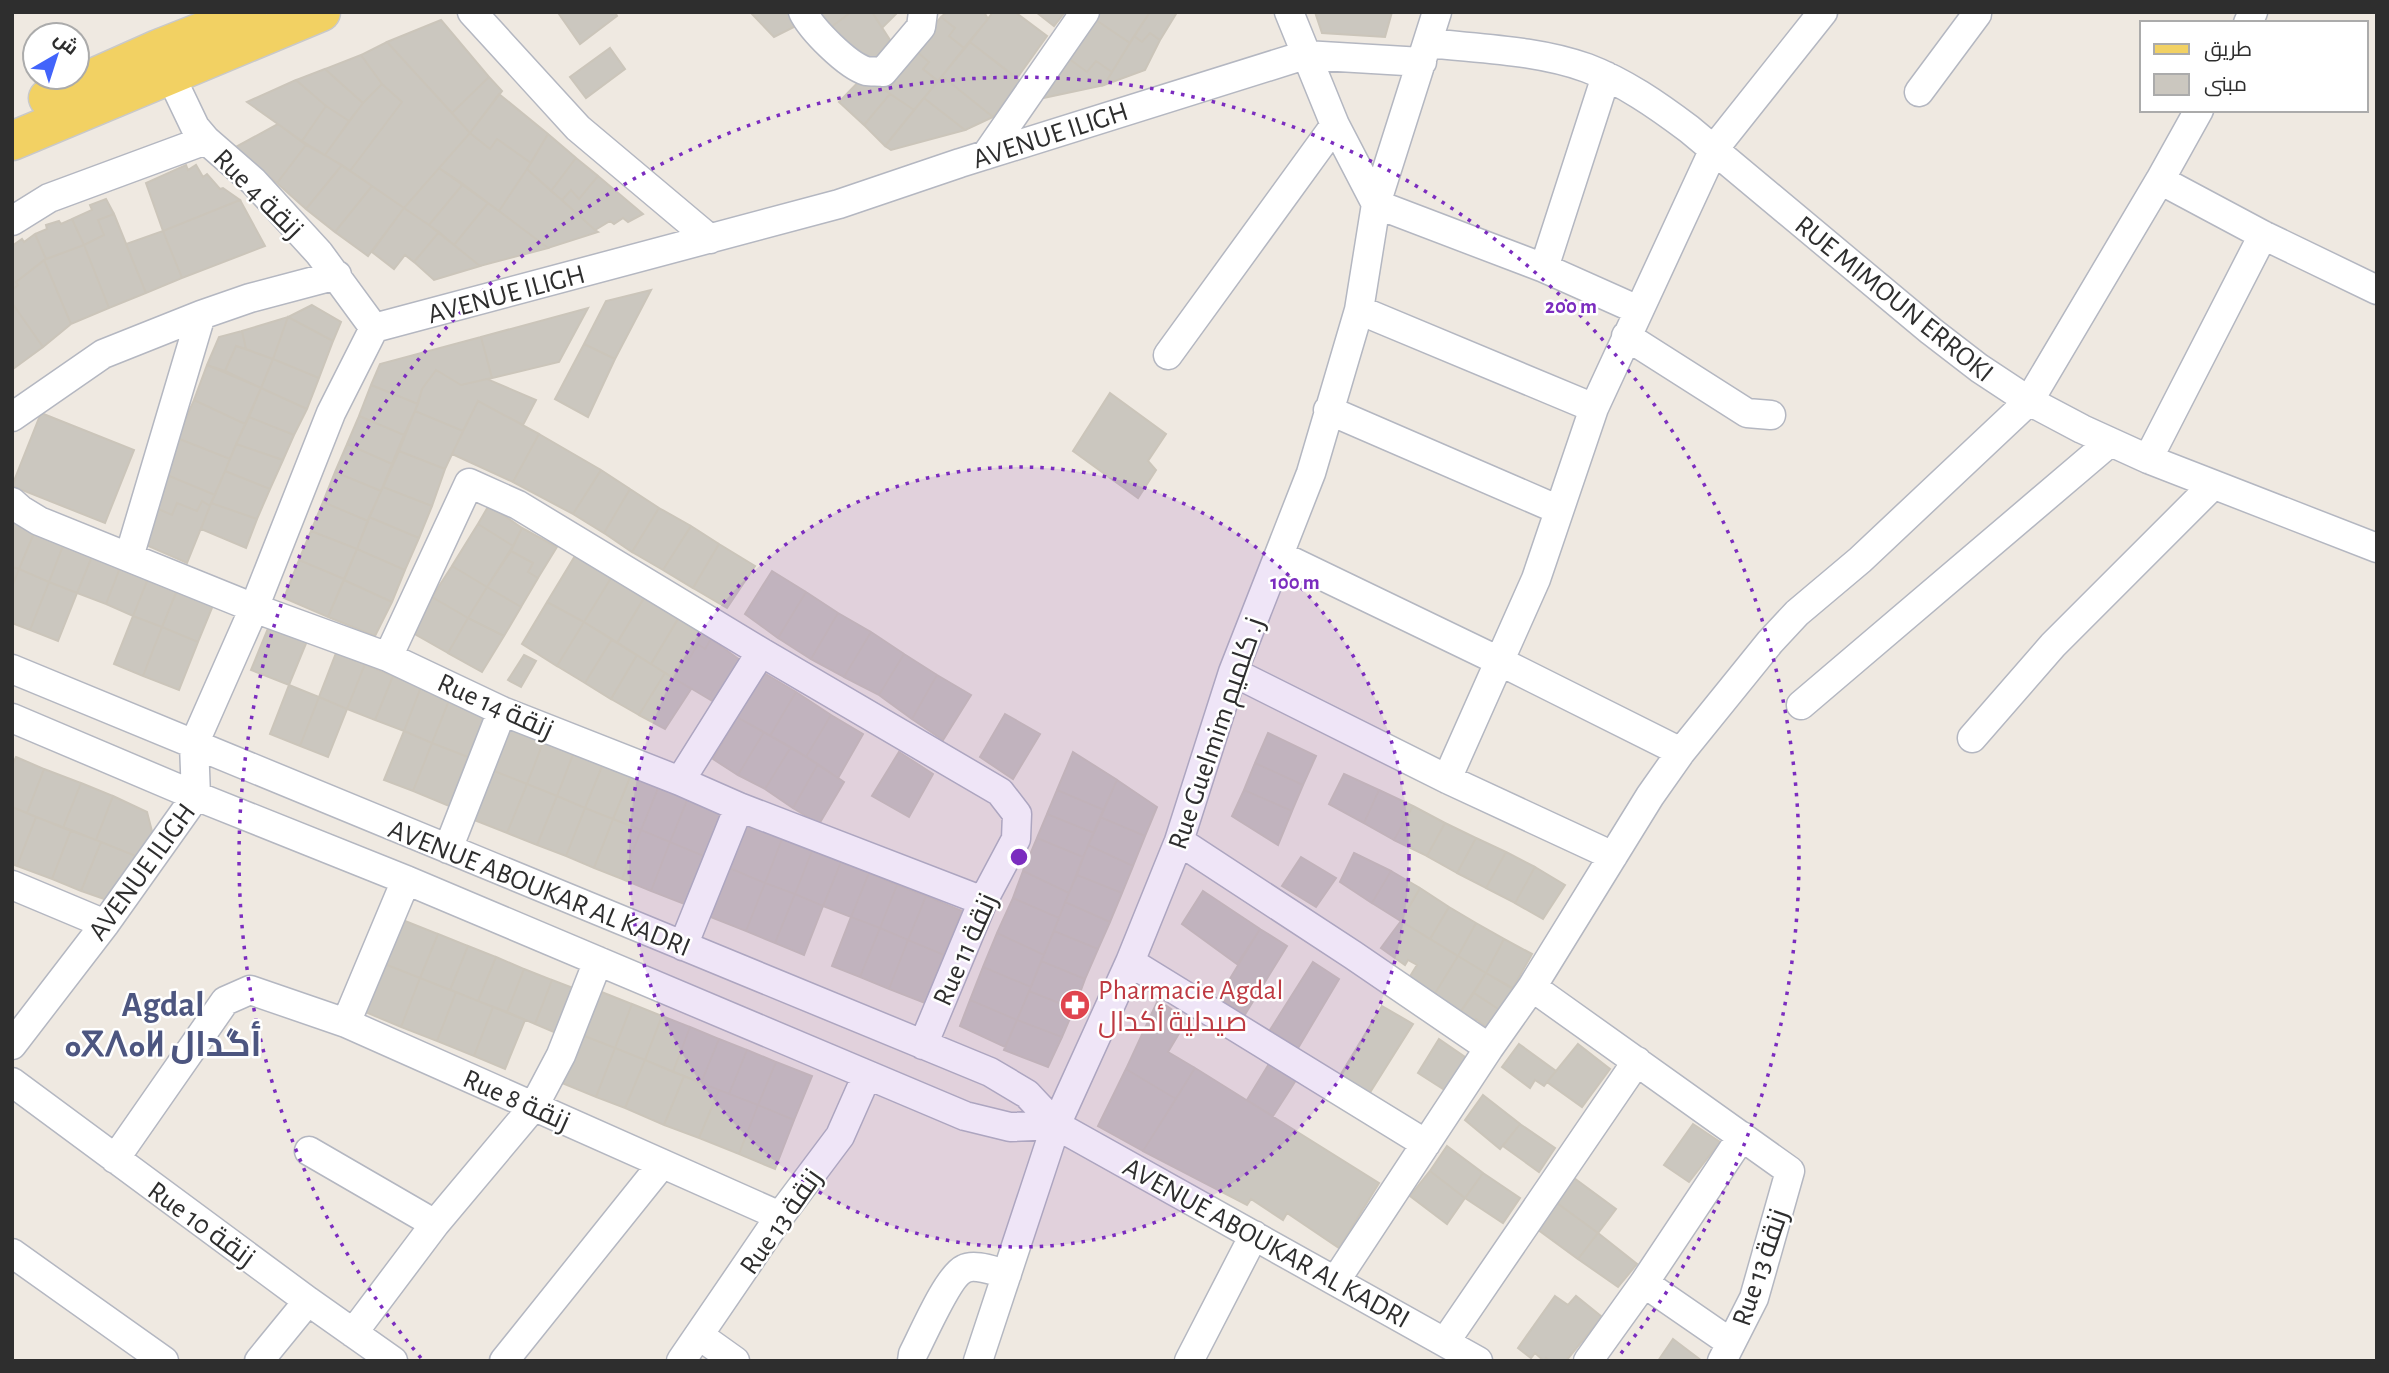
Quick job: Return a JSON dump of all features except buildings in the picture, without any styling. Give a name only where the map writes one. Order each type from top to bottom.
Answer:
[{"type":"main road","points":[[12,141],[164,62],[252,12]]},
{"type":"main road","points":[[12,113],[321,12]]},
{"type":"street","points":[[472,12],[578,128],[710,239]]},
{"type":"street","points":[[803,12],[809,24],[834,49],[865,71],[883,72],[921,27],[923,12]]},
{"type":"street","points":[[986,155],[1085,12]]},
{"type":"street","points":[[1289,12],[1335,125],[1376,204],[1544,268],[1638,310]]},
{"type":"street","name":"Rue Guelmim ز. كلميم","points":[[978,1361],[1056,1125],[1130,962],[1179,841],[1233,672],[1311,474],[1359,310],[1376,204],[1437,12]]},
{"type":"street","points":[[1447,779],[1536,579],[1594,408],[1714,149],[1824,12]]},
{"type":"street","points":[[1919,92],[1977,13]]},
{"type":"street","name":"AVENUE ILIGH","points":[[12,1045],[105,924],[196,796],[194,744],[254,608],[331,413],[374,328],[839,204],[1305,55],[1425,53]]},
{"type":"street","name":"RUE MIMOUN ERROKI","points":[[1425,53],[1536,55],[1567,62],[1606,76],[1663,109],[1931,331],[1979,368],[2029,401],[2148,459],[2377,548]]},
{"type":"street","name":"Rue 4 زنقة","points":[[164,62],[195,127],[253,181],[338,275],[374,328]]},
{"type":"street","points":[[1544,268],[1606,76]]},
{"type":"street","points":[[1336,1280],[1532,987],[1681,752],[1770,642],[1797,613],[1860,560],[2029,401],[2198,112]]},
{"type":"street","points":[[1168,355],[1335,125]]},
{"type":"street","points":[[12,221],[49,198],[206,140]]},
{"type":"street","points":[[2160,180],[2377,289]]},
{"type":"street","points":[[2148,459],[2263,234]]},
{"type":"street","points":[[12,417],[103,354],[250,298],[338,275]]},
{"type":"street","points":[[1359,310],[1594,408]]},
{"type":"street","points":[[129,557],[201,315]]},
{"type":"street","points":[[1626,336],[1747,413],[1771,415]]},
{"type":"street","points":[[1328,410],[1559,510]]},
{"type":"street","points":[[1801,705],[2110,442]]},
{"type":"street","points":[[388,657],[469,482],[518,505],[761,652],[680,781]]},
{"type":"street","points":[[1972,738],[2053,645],[2213,485]]},
{"type":"street","name":"Rue 14 زنقة","points":[[12,502],[39,520],[254,608],[388,657],[502,711],[680,781],[738,807],[984,901]]},
{"type":"street","points":[[1279,555],[1681,752]]},
{"type":"street","name":"Rue 11 زنقة","points":[[761,652],[1000,792],[1017,814],[1016,839],[984,901],[923,1045]]},
{"type":"street","name":"AVENUE ABOUKAR AL KADRI","points":[[12,669],[1009,1082],[1027,1094],[1056,1125],[1478,1361]]},
{"type":"street","points":[[1233,672],[1447,779],[1613,856]]},
{"type":"street","points":[[448,849],[502,711]]},
{"type":"street","name":"AVENUE ABOUKAR AL KADRI","points":[[12,718],[196,796],[406,880],[965,1116],[987,1123],[1033,1127],[1056,1125]]},
{"type":"street","points":[[683,946],[738,807]]},
{"type":"street","points":[[1179,841],[1489,1048]]},
{"type":"street","points":[[346,1023],[406,880]]},
{"type":"street","points":[[12,885],[105,924]]},
{"type":"street","points":[[353,1333],[435,1224],[534,1106],[561,1055],[598,961]]},
{"type":"street","points":[[1130,962],[1426,1144]]},
{"type":"street","points":[[1532,987],[1742,1136],[1644,1283],[1588,1361]]},
{"type":"street","name":"Rue 8 زنقة","points":[[116,1159],[225,1001],[250,990],[346,1023],[780,1216]]},
{"type":"street","points":[[1446,1342],[1637,1061]]},
{"type":"street","name":"Rue 13 زنقة","points":[[681,1361],[780,1216],[840,1136],[867,1074]]},
{"type":"street","name":"Rue 10 زنقة","points":[[12,1082],[393,1361]]},
{"type":"street","name":"Rue 13 زنقة","points":[[1726,1352],[1754,1298],[1790,1171],[1742,1136]]},
{"type":"street","points":[[309,1150],[435,1224]]},
{"type":"street","points":[[504,1361],[662,1164]]},
{"type":"street","points":[[1189,1361],[1254,1235]]},
{"type":"street","points":[[12,1254],[164,1361]]},
{"type":"street","points":[[912,1361],[913,1354],[948,1286],[962,1269],[971,1267],[1007,1274]]},
{"type":"street","points":[[1644,1283],[1726,1352]]},
{"type":"street","points":[[259,1361],[309,1301]]},
{"type":"street","points":[[699,1336],[735,1361]]},
{"type":"place","name":"Pharmacie Agdal صيدلية أكدال","points":[[1075,1005]]},
{"type":"district","name":"Agdal ⴰⴳⴷⴰⵍ أگدال","points":[[163,1024]]}]
